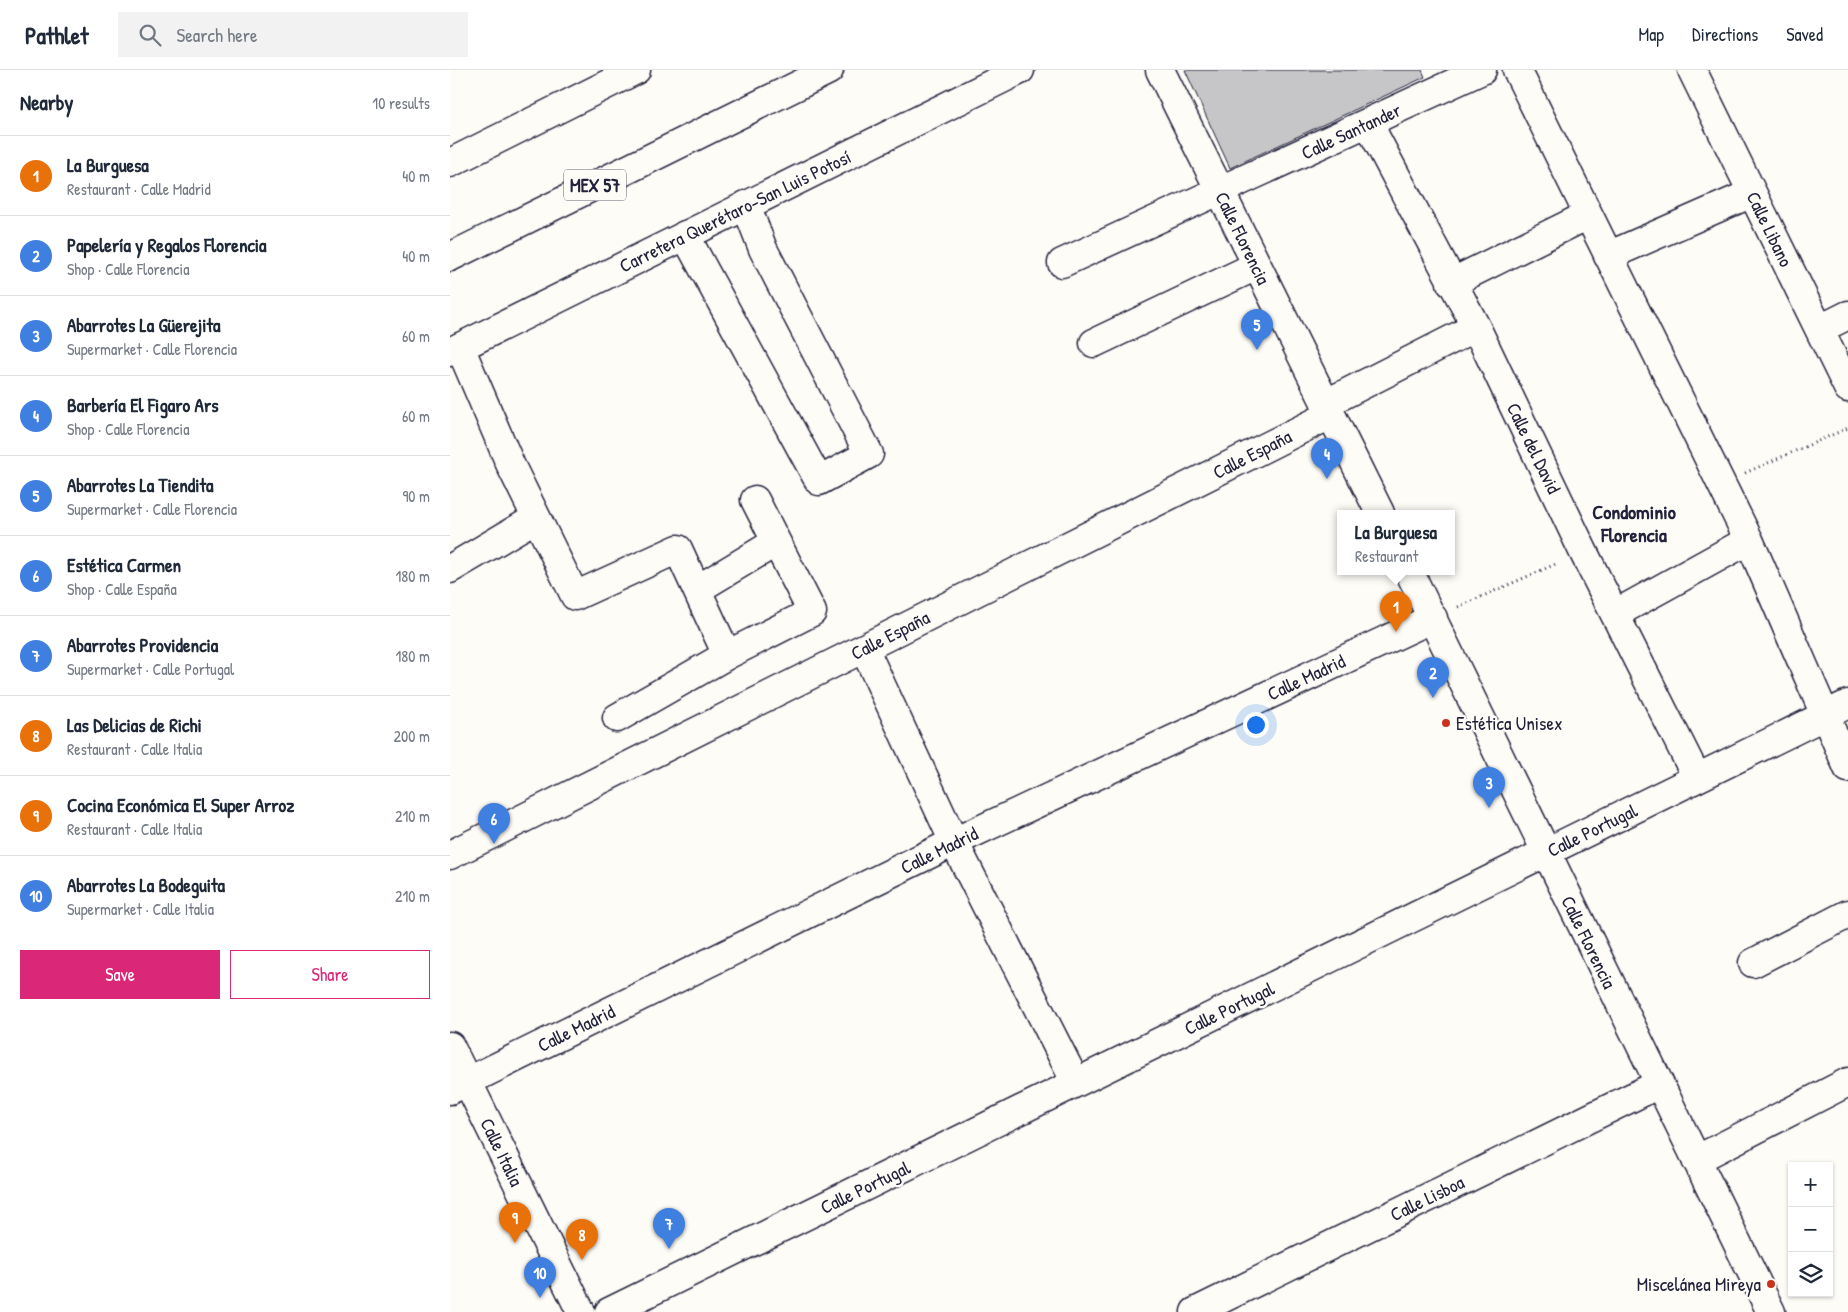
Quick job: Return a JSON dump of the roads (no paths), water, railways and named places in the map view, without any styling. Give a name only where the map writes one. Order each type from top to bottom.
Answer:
[{"type":"main road","points":[[450,163],[636,70]]},
{"type":"main road","name":"MEX 57","points":[[450,258],[829,70]]},
{"type":"main road","points":[[951,104],[972,70]]},
{"type":"main road","name":"Carretera Querétaro-San Luis Potosí","points":[[455,349],[1020,70]]},
{"type":"main road","name":"Calle Florencia","points":[[1160,70],[1327,410],[1378,510]]},
{"type":"main road","name":"Calle Santander","points":[[1062,263],[1482,70]]},
{"type":"main road","points":[[1517,70],[1721,484],[1836,710],[1848,768]]},
{"type":"main road","name":"Calle Libano","points":[[1692,70],[1848,388]]},
{"type":"main road","name":"Calle del David","points":[[1368,123],[1451,283],[1476,327],[1583,551],[1697,778]]},
{"type":"main road","points":[[1608,256],[1752,193]]},
{"type":"main road","points":[[685,235],[819,481],[869,454],[763,249],[746,205]]},
{"type":"main road","points":[[1451,283],[1588,215]]},
{"type":"main road","points":[[1094,343],[1256,266]]},
{"type":"main road","points":[[1820,329],[1848,315]]},
{"type":"main road","name":"Calle España","points":[[450,855],[864,648],[1327,410],[1476,327]]},
{"type":"main road","points":[[455,349],[575,596],[678,549],[727,655]]},
{"type":"main road","points":[[617,718],[727,655],[812,612],[755,500]]},
{"type":"main road","points":[[450,569],[536,518]]},
{"type":"main road","points":[[1615,614],[1749,540]]},
{"type":"main road","points":[[698,589],[776,542]]},
{"type":"main road","name":"Calle Florencia","points":[[1411,575],[1771,1312]]},
{"type":"main road","name":"Calle Madrid","points":[[459,1086],[954,842],[1433,618]]},
{"type":"main road","points":[[864,648],[954,842],[1076,1083]]},
{"type":"main road","name":"Calle Portugal","points":[[609,1312],[1836,710]]},
{"type":"main road","points":[[1753,963],[1848,914]]},
{"type":"main road","name":"Calle Italia","points":[[450,1046],[459,1086],[581,1312]]},
{"type":"main road","points":[[1696,1160],[1848,1082]]},
{"type":"main road","name":"Calle Lisboa","points":[[1195,1312],[1659,1084]]},
{"type":"place","name":"Abarrotes La Tiendita","points":[[1257,350]]},
{"type":"place","name":"Barbería El Figaro Ars","points":[[1327,479]]},
{"type":"place","name":"La Burguesa","points":[[1396,632]]},
{"type":"place","name":"Papelería y Regalos Florencia","points":[[1433,698]]},
{"type":"place","name":"Estética Unisex","points":[[1446,723]]},
{"type":"place","name":"Abarrotes La Güerejita","points":[[1489,808]]},
{"type":"place","name":"Estética Carmen","points":[[494,844]]},
{"type":"place","name":"Cocina Económica El Super Arroz","points":[[515,1243]]},
{"type":"place","name":"Abarrotes Providencia","points":[[669,1249]]},
{"type":"place","name":"Las Delicias de Richi","points":[[582,1260]]},
{"type":"place","name":"Miscelánea Mireya","points":[[1771,1284]]},
{"type":"place","name":"Abarrotes La Bodeguita","points":[[540,1298]]},
{"type":"district","name":"Condominio Florencia","points":[[1634,522]]}]
